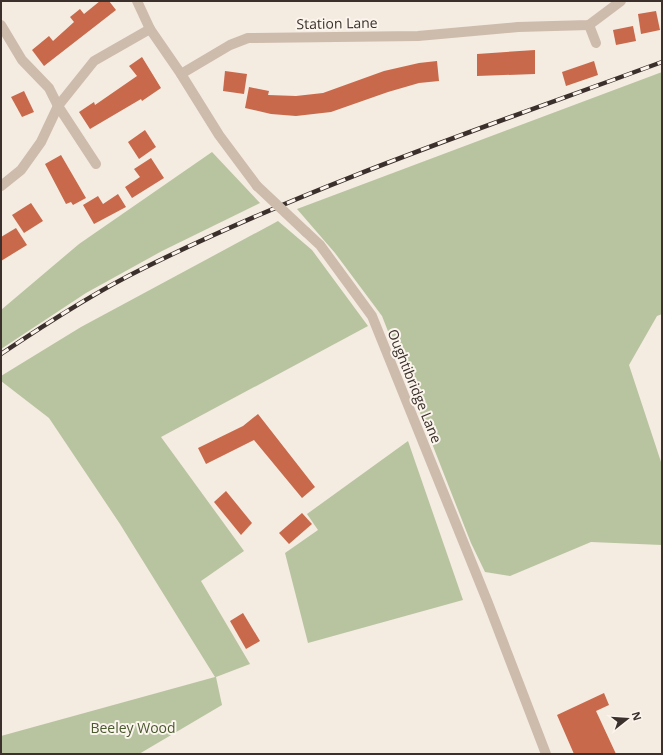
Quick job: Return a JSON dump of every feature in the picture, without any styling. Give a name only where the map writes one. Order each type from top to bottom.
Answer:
[{"type":"street","points":[[137,1],[150,29],[181,74]]},
{"type":"street","points":[[596,44],[589,25],[621,1]]},
{"type":"street","points":[[1,25],[22,60],[49,88],[58,106],[96,164]]},
{"type":"street","name":"Station Lane","points":[[181,74],[230,45],[248,38],[418,36],[518,27],[589,25]]},
{"type":"street","points":[[1,186],[21,170],[41,142],[58,106],[94,61],[150,29]]},
{"type":"street","name":"Oughtibridge Lane","points":[[181,74],[220,136],[257,186],[320,245],[372,316],[488,603],[546,754]]},
{"type":"green space","points":[[662,72],[662,314],[657,316],[629,365],[662,465],[662,545],[591,542],[510,576],[485,572],[471,543],[382,316],[335,253],[297,209]]},
{"type":"green space","points":[[212,152],[260,203],[162,251],[86,293],[1,349],[1,310],[79,244]]},
{"type":"green space","name":"Beeley Wood","points":[[278,221],[312,250],[368,326],[161,437],[244,551],[201,581],[250,664],[216,677],[222,705],[139,754],[1,754],[1,736],[215,677],[120,524],[49,418],[1,381],[1,376],[81,327]]},
{"type":"green space","points":[[408,441],[463,600],[308,643],[285,553],[318,530],[307,514]]},
{"type":"building","points":[[100,1],[109,1],[116,10],[44,66],[32,50],[49,36],[53,41],[74,22],[70,17],[80,9],[84,14]]},
{"type":"building","points":[[656,11],[660,30],[641,34],[638,14]]},
{"type":"building","points":[[633,26],[636,41],[616,45],[613,30]]},
{"type":"building","points":[[535,50],[535,74],[477,76],[477,54]]},
{"type":"building","points":[[142,57],[161,88],[142,101],[141,99],[90,129],[79,112],[94,102],[95,105],[137,76],[129,66]]},
{"type":"building","points":[[437,61],[439,81],[419,83],[331,112],[296,116],[271,114],[245,108],[249,87],[269,91],[268,95],[296,96],[323,93],[384,71],[419,63]]},
{"type":"building","points":[[594,61],[598,75],[566,86],[562,72]]},
{"type":"building","points":[[225,71],[247,74],[244,94],[223,91]]},
{"type":"building","points":[[24,91],[34,112],[22,117],[11,97]]},
{"type":"building","points":[[145,130],[156,147],[139,159],[128,142]]},
{"type":"building","points":[[61,155],[86,198],[73,205],[71,202],[66,204],[45,164]]},
{"type":"building","points":[[151,158],[164,178],[132,198],[125,187],[140,177],[134,169]]},
{"type":"building","points":[[118,194],[126,207],[94,224],[83,205],[98,196],[103,204]]},
{"type":"building","points":[[31,203],[43,221],[24,233],[12,215]]},
{"type":"building","points":[[16,228],[27,245],[1,261],[1,237]]},
{"type":"building","points":[[258,414],[315,487],[302,498],[254,440],[206,464],[198,448],[243,426]]},
{"type":"building","points":[[226,491],[252,523],[241,535],[214,502]]},
{"type":"building","points":[[302,513],[312,524],[289,544],[279,533]]},
{"type":"building","points":[[243,613],[260,641],[246,649],[230,621]]},
{"type":"building","points":[[604,693],[609,705],[596,711],[616,754],[574,754],[557,715]]},
{"type":"railway","points":[[1,354],[54,319],[107,287],[207,238],[335,183],[466,133],[662,62]]}]
